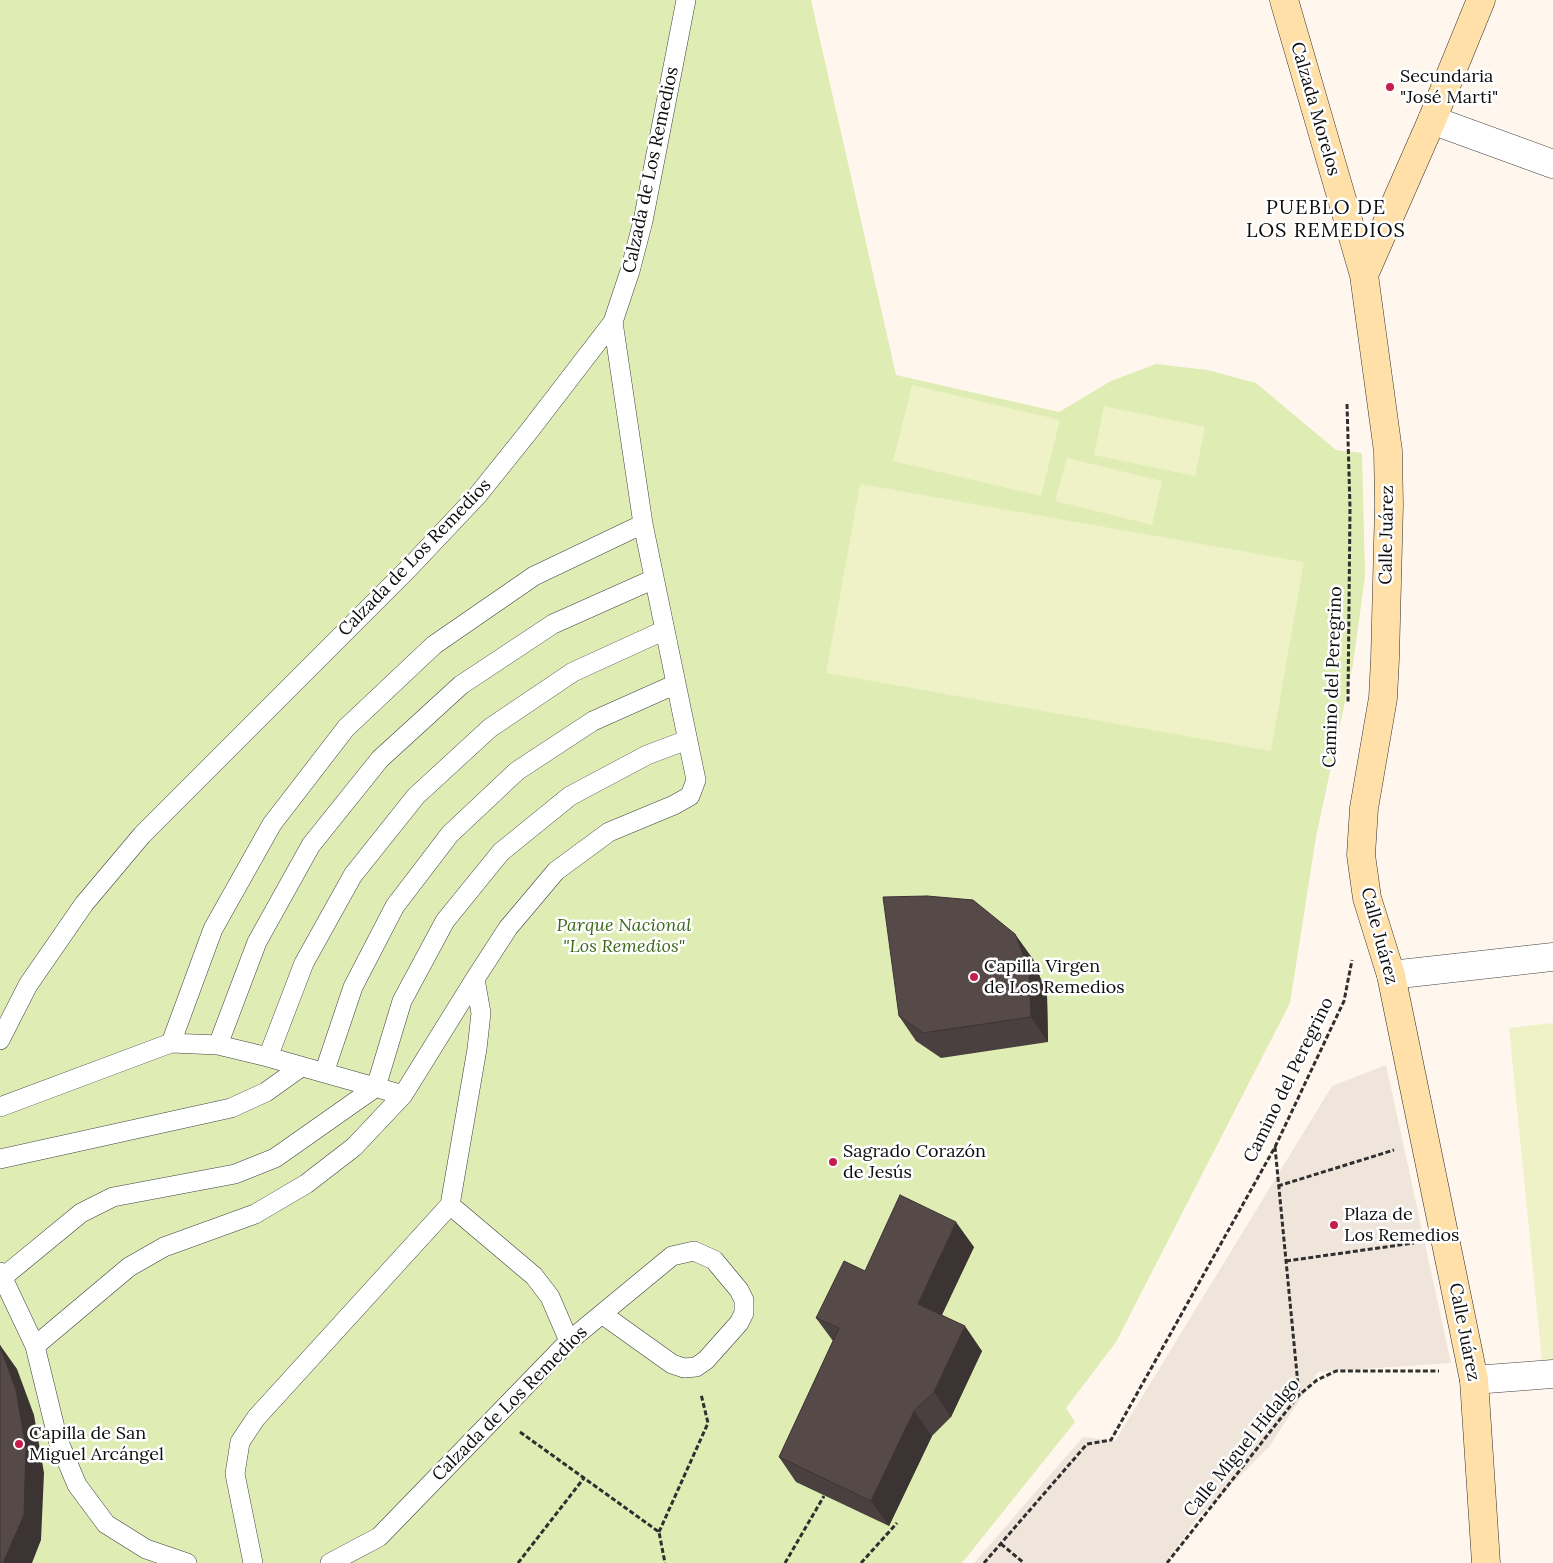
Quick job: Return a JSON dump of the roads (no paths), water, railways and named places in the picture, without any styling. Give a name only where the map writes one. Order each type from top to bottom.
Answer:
[{"type":"main road","name":"Calzada Morelos","points":[[1284,0],[1364,275]]},
{"type":"main road","points":[[1364,275],[1432,120],[1481,0]]},
{"type":"main road","name":"Calle Juárez","points":[[1364,275],[1388,451],[1389,505],[1383,698],[1364,808],[1361,855],[1367,898],[1391,975],[1473,1376],[1486,1563]]},
{"type":"street","points":[[1432,120],[1553,164]]},
{"type":"street","points":[[1391,975],[1553,957]]},
{"type":"street","points":[[1473,1376],[1553,1374]]},
{"type":"lane","name":"Calzada de Los Remedios","points":[[0,1040],[28,985],[45,960],[84,904],[142,834],[408,569],[477,496],[613,322],[630,271],[643,221],[686,0]]},
{"type":"lane","points":[[35,1346],[129,1267],[164,1247],[255,1214],[306,1184],[354,1147],[403,1095],[508,928],[556,871],[609,832],[674,806],[690,796],[696,780],[643,524],[613,322]]},
{"type":"lane","points":[[171,1043],[213,929],[272,824],[346,728],[434,645],[496,602],[534,576],[643,524]]},
{"type":"lane","points":[[218,1045],[257,942],[311,845],[380,759],[461,685],[553,624],[654,579]]},
{"type":"lane","points":[[268,1057],[304,963],[353,875],[416,796],[490,728],[573,672],[665,630]]},
{"type":"lane","points":[[324,1073],[353,987],[395,906],[450,834],[517,771],[593,721],[676,684]]},
{"type":"lane","points":[[187,1563],[146,1549],[106,1524],[77,1485],[58,1440],[35,1346],[1,1275],[81,1213],[113,1197],[236,1174],[275,1158],[376,1086],[402,1001],[445,921],[501,852],[570,796],[647,754],[687,740]]},
{"type":"lane","points":[[253,1563],[235,1474],[240,1442],[256,1418],[450,1205],[477,1050],[481,1013],[475,979]]},
{"type":"lane","points":[[0,1107],[171,1043],[218,1045],[376,1086],[403,1095]]},
{"type":"lane","points":[[0,1159],[231,1108],[266,1092],[301,1067]]},
{"type":"lane","points":[[450,1205],[534,1276],[550,1297],[569,1341]]},
{"type":"lane","name":"Calzada de Los Remedios","points":[[330,1563],[379,1537],[569,1341],[672,1256],[694,1251],[714,1260],[739,1290],[744,1300],[744,1313],[739,1323],[706,1360],[696,1367],[684,1368],[672,1364],[602,1314]]},
{"type":"place","name":"Secundaria \"José Marti\"","points":[[1390,87]]},
{"type":"place","name":"Capilla Virgen de Los Remedios","points":[[974,977]]},
{"type":"place","name":"Sagrado Corazón de Jesús","points":[[833,1162]]},
{"type":"place","name":"Plaza de Los Remedios","points":[[1334,1225]]},
{"type":"place","name":"Capilla de San Miguel Arcángel","points":[[19,1444]]},
{"type":"district","name":"PUEBLO DE LOS REMEDIOS","points":[[1326,220]]},
{"type":"park label","name":"Parque Nacional \"Los Remedios\"","points":[[624,936]]}]
